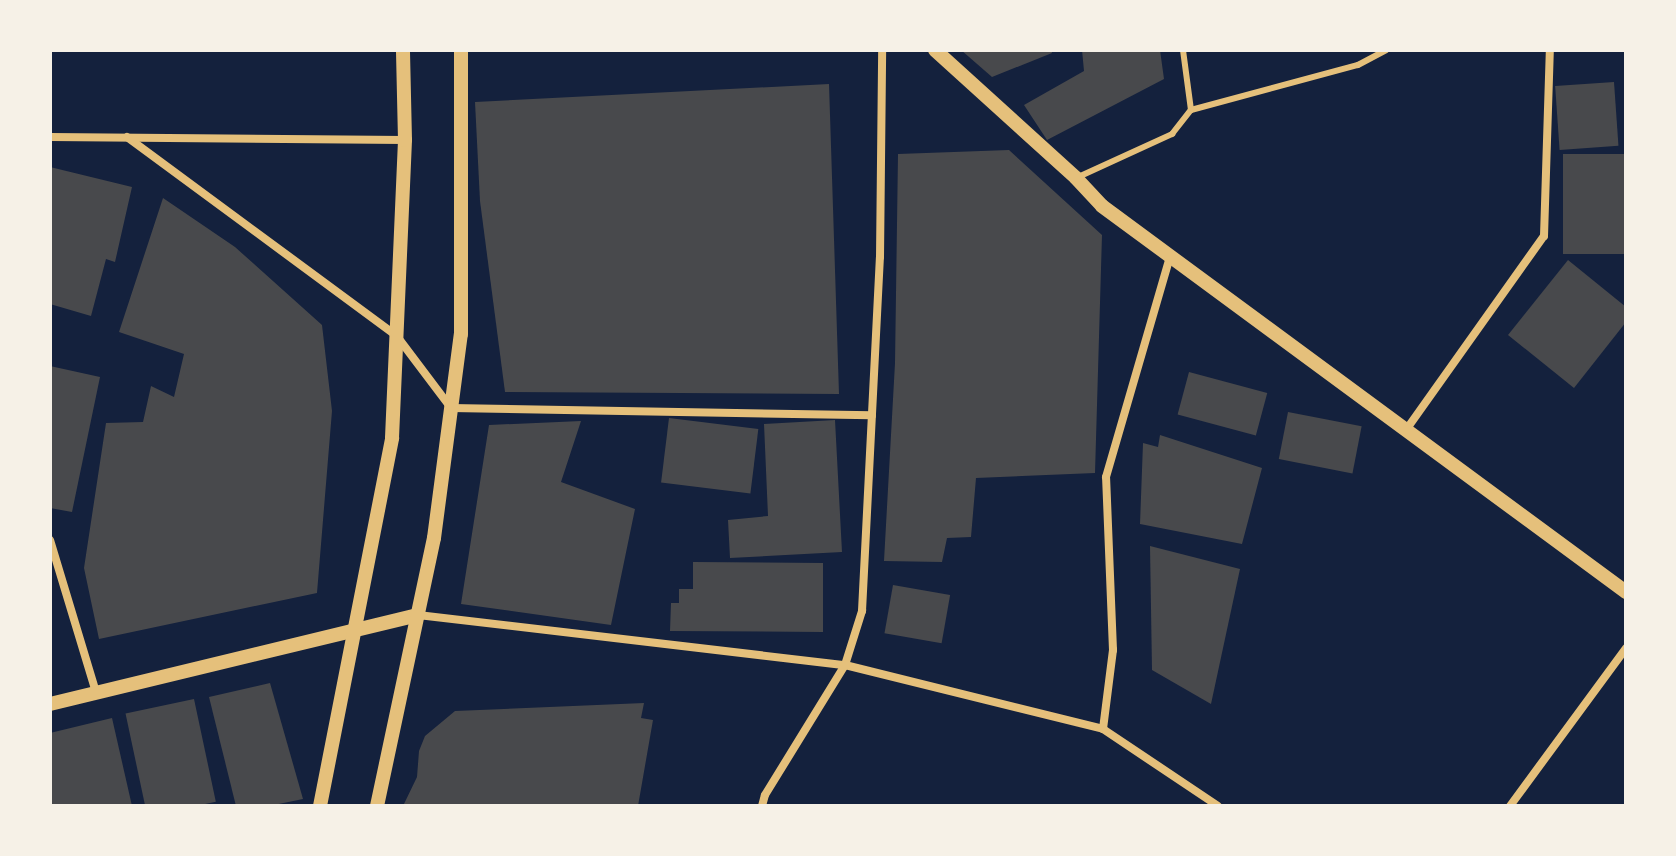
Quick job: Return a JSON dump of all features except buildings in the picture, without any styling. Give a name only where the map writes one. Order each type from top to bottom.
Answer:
[{"type":"street","points":[[320,806],[392,438],[405,140],[403,50]]},
{"type":"street","points":[[377,806],[434,538],[461,334],[461,50]]},
{"type":"street","points":[[762,806],[765,795],[845,665],[862,611],[880,257],[882,50]]},
{"type":"street","points":[[935,50],[1076,178],[1102,206],[1626,592]]},
{"type":"street","points":[[1406,430],[1544,236],[1550,50]]},
{"type":"street","points":[[50,137],[405,140]]},
{"type":"street","points":[[127,137],[396,335],[451,408]]},
{"type":"street","points":[[1103,729],[1113,650],[1106,477],[1170,256]]},
{"type":"street","points":[[451,408],[872,415]]},
{"type":"street","points":[[50,540],[96,692]]},
{"type":"street","points":[[50,704],[418,615],[845,665],[1103,729],[1218,806]]},
{"type":"street","points":[[1510,806],[1626,648]]},
{"type":"lane","points":[[1183,50],[1191,110]]},
{"type":"lane","points":[[1076,178],[1172,134],[1191,110],[1358,65],[1386,50]]}]
